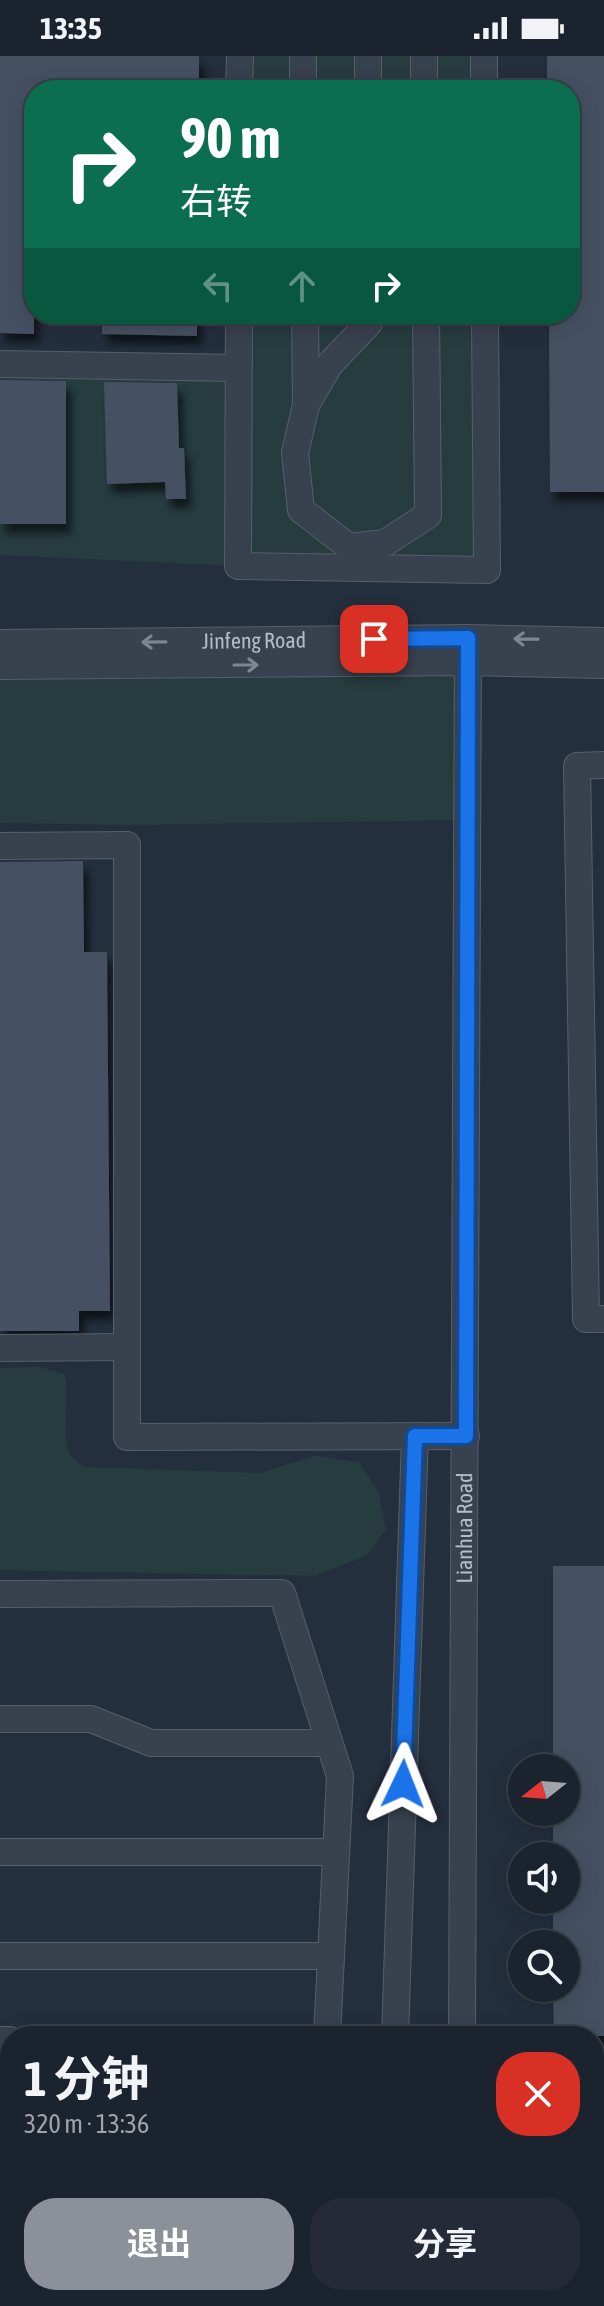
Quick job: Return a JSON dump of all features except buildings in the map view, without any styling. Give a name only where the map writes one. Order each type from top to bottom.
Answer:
[{"type":"street","points":[[239,80],[240,56]]},
{"type":"street","points":[[303,56],[303,80]]},
{"type":"street","points":[[368,56],[368,80]]},
{"type":"street","points":[[424,56],[424,80]]},
{"type":"street","points":[[484,56],[484,80]]},
{"type":"street","points":[[239,324],[238,566],[487,570],[485,324]]},
{"type":"street","points":[[305,324],[306,405],[295,453],[301,510],[349,547],[385,543],[428,515],[426,324]]},
{"type":"street","points":[[306,405],[330,364],[368,324]]},
{"type":"street","points":[[0,364],[238,368]]},
{"type":"street","name":"Jinfeng Road","points":[[0,666],[468,650],[604,641]]},
{"type":"street","name":"Jinfeng Road","points":[[0,643],[468,650],[604,665]]},
{"type":"street","name":"Lianhua Road","points":[[462,2026],[468,650]]},
{"type":"street","points":[[604,765],[577,766],[586,1319],[604,1319]]},
{"type":"street","points":[[0,846],[127,845],[127,1437],[466,1436]]},
{"type":"street","points":[[0,1348],[127,1347]]},
{"type":"street","points":[[395,2026],[415,1436]]},
{"type":"street","points":[[0,1594],[282,1593],[340,1776],[328,2026]]},
{"type":"street","points":[[0,1719],[91,1719],[151,1743],[329,1743]]},
{"type":"street","points":[[0,1852],[336,1852]]},
{"type":"street","points":[[0,1956],[331,1956]]},
{"type":"green space","points":[[240,56],[484,56],[484,80],[239,80]]},
{"type":"green space","points":[[239,324],[485,324],[487,570],[238,566],[0,555],[0,364],[238,368]]},
{"type":"green space","points":[[468,662],[467,820],[128,825],[0,823],[0,666]]},
{"type":"green space","points":[[39,1367],[65,1374],[67,1446],[71,1456],[85,1467],[260,1473],[315,1456],[359,1462],[378,1491],[386,1529],[368,1555],[315,1576],[0,1570],[0,1368]]},
{"type":"route","points":[[374,639],[468,638],[466,1436],[415,1436],[403,1784]]}]
